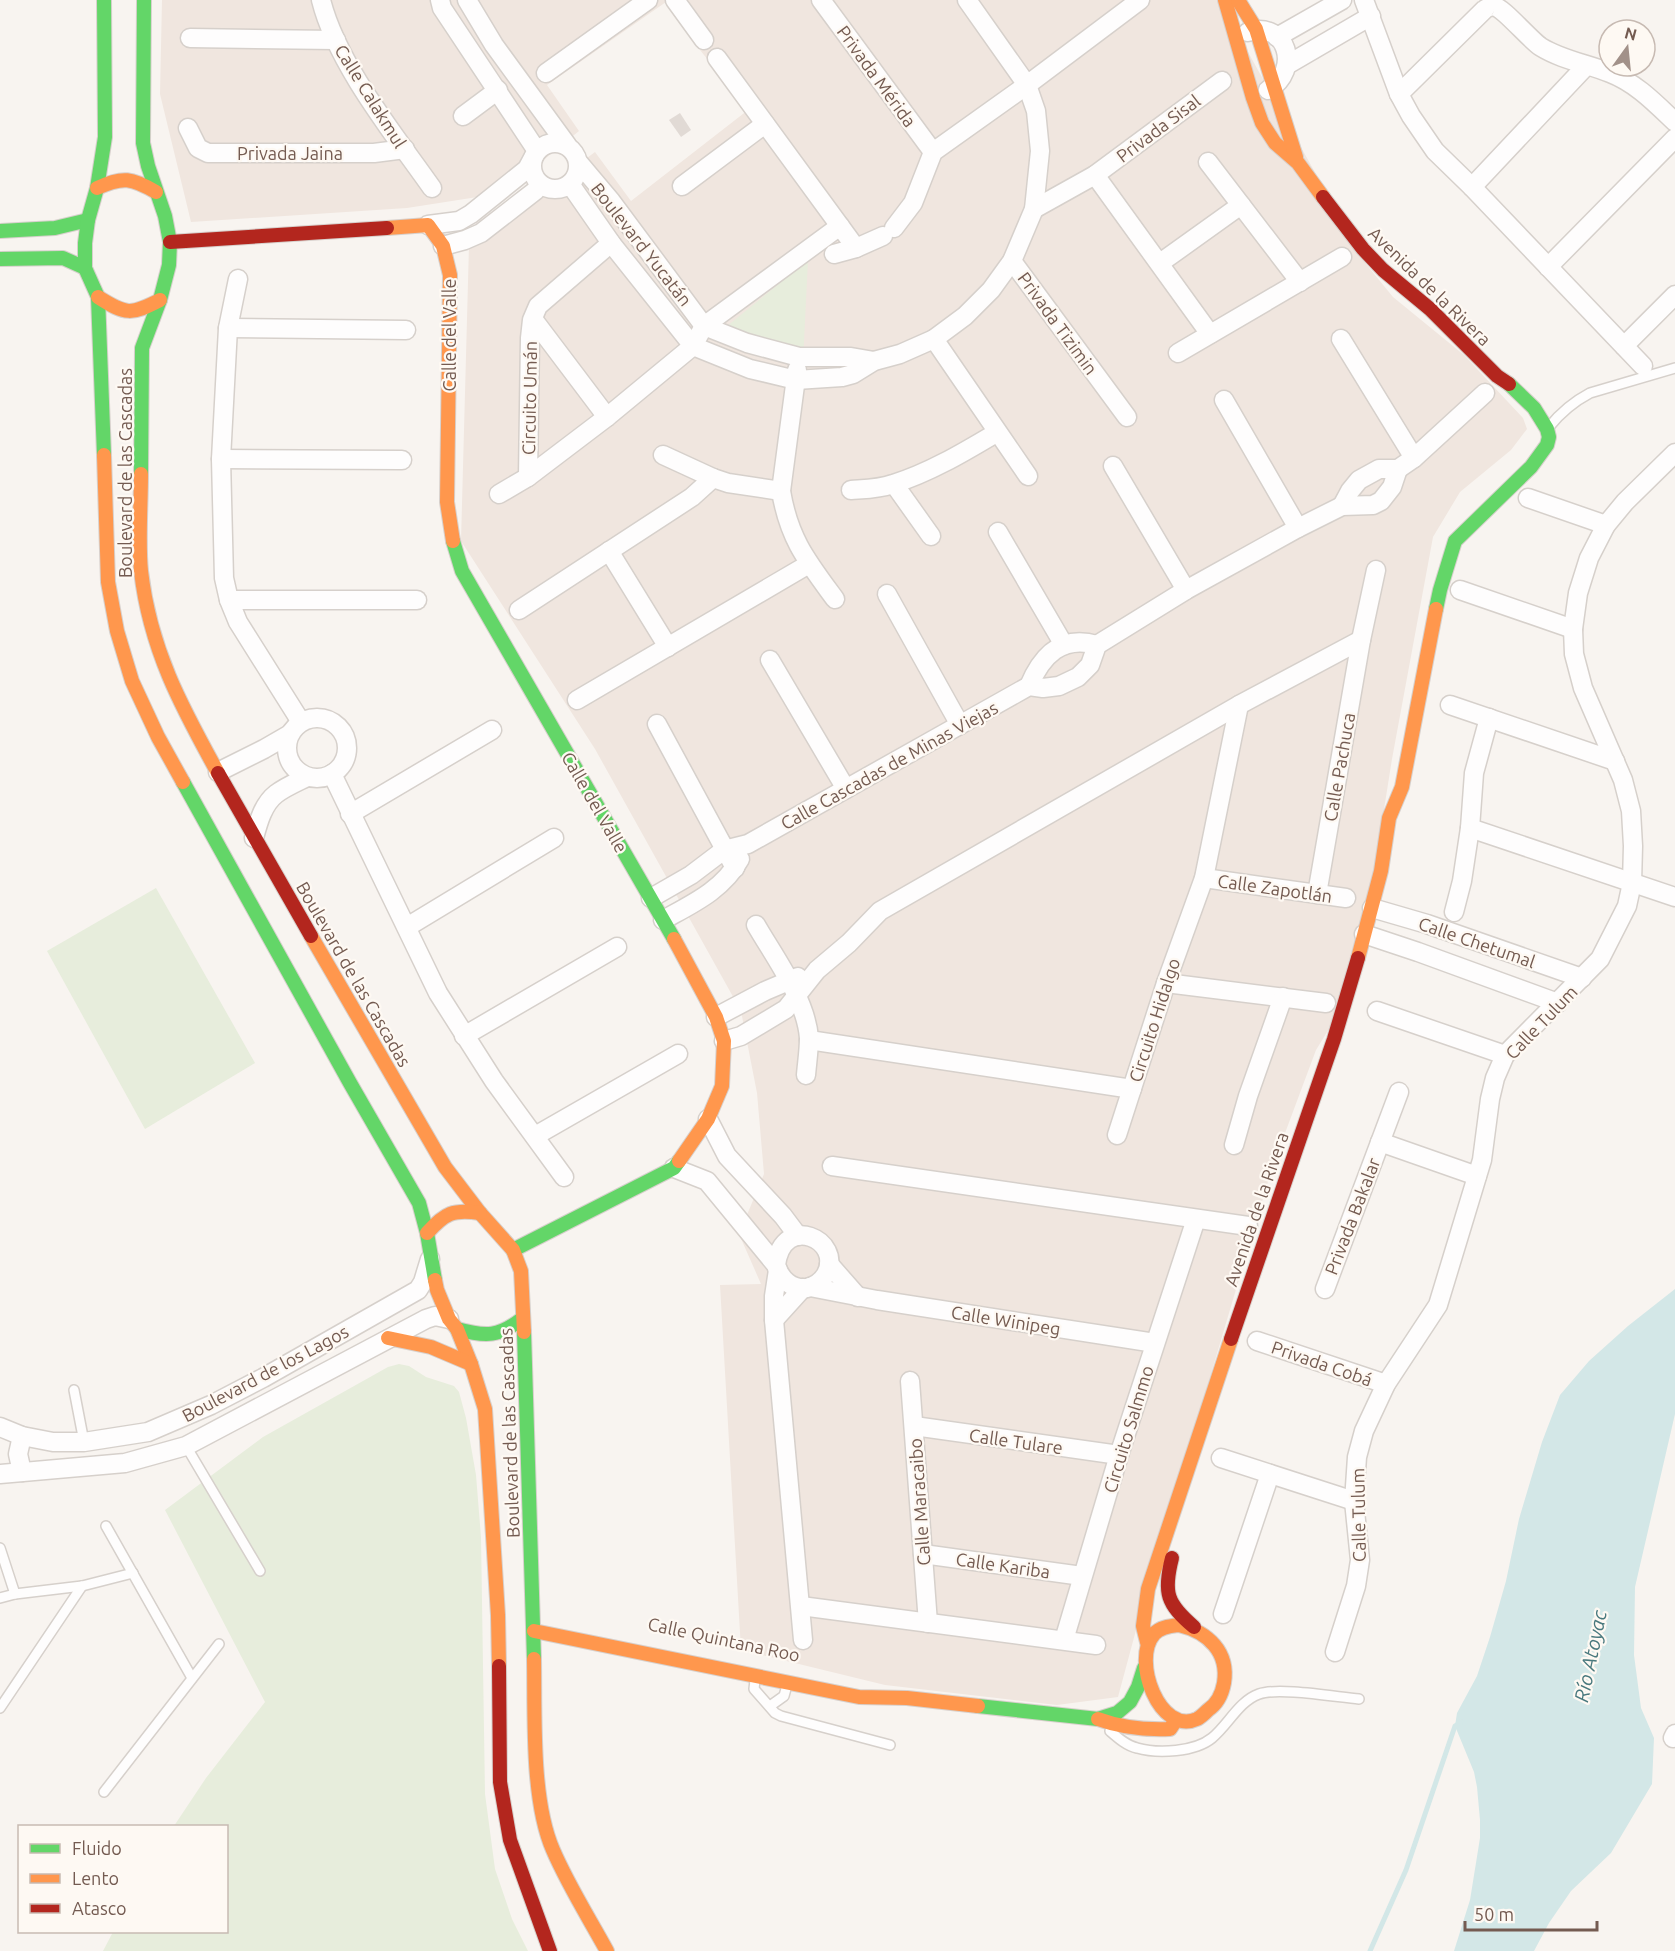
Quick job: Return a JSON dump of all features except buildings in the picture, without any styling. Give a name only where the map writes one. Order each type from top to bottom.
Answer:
[{"type":"street","name":"Boulevard de las Cascadas","points":[[104,0],[105,137],[97,188],[88,220],[85,268],[98,297],[108,582],[117,631],[132,681],[164,748],[419,1203],[437,1290],[471,1364],[485,1409],[498,1615],[500,1782],[510,1840],[550,1951]]},
{"type":"street","name":"Boulevard de las Cascadas","points":[[144,0],[143,143],[148,166],[165,216],[170,242],[169,265],[160,300],[142,348],[141,570],[151,627],[165,670],[184,712],[254,838],[445,1167],[480,1213],[513,1250],[521,1271],[539,1617],[534,1631],[537,1768],[541,1810],[552,1849],[607,1951]]},
{"type":"street","name":"Calle Calakmul","points":[[321,0],[324,14],[352,71],[432,188]]},
{"type":"street","points":[[444,3],[536,153],[532,165],[533,174],[540,184],[554,189],[563,188],[570,184],[578,171],[577,156],[542,114],[494,45],[467,0]]},
{"type":"street","points":[[546,73],[648,0]]},
{"type":"street","points":[[675,0],[704,40]]},
{"type":"street","name":"Privada Mérida","points":[[821,0],[933,152]]},
{"type":"street","points":[[967,0],[1027,85],[1036,111],[1040,151],[1034,209],[1012,261]]},
{"type":"street","points":[[834,254],[856,248],[889,232],[913,203],[933,152],[1140,0]]},
{"type":"street","name":"Avenida de la Rivera","points":[[1147,1642],[1143,1626],[1148,1589],[1194,1468],[1372,946],[1383,907],[1381,871],[1389,818],[1402,787],[1440,590],[1455,541],[1531,467],[1547,445],[1549,437],[1547,429],[1534,408],[1513,386],[1497,376],[1430,309],[1383,270],[1363,249],[1298,163],[1275,143],[1262,123],[1253,98],[1225,0]]},
{"type":"street","name":"Avenida de la Rivera","points":[[1238,0],[1256,29],[1298,163]]},
{"type":"street","points":[[1277,37],[1342,0]]},
{"type":"street","points":[[1399,94],[1485,9],[1493,6],[1501,8],[1526,36],[1543,48],[1629,82],[1648,95],[1675,122]]},
{"type":"street","points":[[1287,65],[1367,8],[1399,94],[1435,151],[1643,366]]},
{"type":"street","points":[[1234,36],[1256,29],[1268,32],[1284,44],[1288,55],[1283,76],[1274,86],[1253,98]]},
{"type":"street","points":[[190,38],[336,40]]},
{"type":"street","points":[[717,58],[856,248]]},
{"type":"street","points":[[1472,187],[1587,66]]},
{"type":"street","name":"Privada Sisal","points":[[1034,209],[1095,175],[1222,81]]},
{"type":"street","points":[[463,116],[498,90]]},
{"type":"street","points":[[682,186],[765,124]]},
{"type":"street","name":"Privada Jaina","points":[[188,128],[198,148],[208,153],[374,153],[405,149]]},
{"type":"street","points":[[1548,267],[1675,138]]},
{"type":"street","points":[[170,242],[459,221],[471,214],[526,169],[543,146],[551,143],[567,146]]},
{"type":"street","points":[[1208,162],[1300,282]]},
{"type":"street","name":"Boulevard Yucatán","points":[[579,163],[611,201],[704,326]]},
{"type":"street","points":[[1095,175],[1210,334]]},
{"type":"street","points":[[97,188],[114,180],[126,178],[138,181],[156,192]]},
{"type":"street","points":[[442,246],[482,233],[535,191],[540,184]]},
{"type":"street","name":"Boulevard Yucatán","points":[[570,184],[611,243],[693,346],[750,369],[796,381]]},
{"type":"street","points":[[1160,263],[1241,205]]},
{"type":"street","points":[[0,231],[51,230],[69,227],[88,220]]},
{"type":"street","name":"Calle del Valle","points":[[428,225],[442,246],[450,275],[447,502],[454,550],[462,571],[651,898],[716,1017],[724,1041],[722,1086],[708,1119],[674,1168],[513,1250]]},
{"type":"street","points":[[693,346],[704,326],[840,226]]},
{"type":"street","name":"Circuito Umán","points":[[528,477],[530,338],[537,306],[611,243]]},
{"type":"street","points":[[1178,353],[1342,257]]},
{"type":"street","points":[[0,259],[63,258],[85,268]]},
{"type":"street","name":"Privada Tizimin","points":[[933,339],[972,310],[991,290],[1012,261],[1127,417]]},
{"type":"street","points":[[238,279],[228,328],[221,459],[224,578],[229,600],[238,622],[296,728]]},
{"type":"street","points":[[1624,346],[1675,295]]},
{"type":"street","points":[[98,297],[118,310],[128,312],[138,311],[160,300]]},
{"type":"street","name":"Circuito Umán","points":[[533,319],[607,417]]},
{"type":"street","points":[[704,326],[747,342],[799,357],[851,357],[874,361]]},
{"type":"street","points":[[228,328],[406,330]]},
{"type":"street","points":[[796,381],[853,374],[874,361],[900,354],[933,339],[1028,476]]},
{"type":"street","points":[[1341,339],[1414,458]]},
{"type":"street","name":"Circuito Umán","points":[[499,494],[528,477],[607,417],[693,346]]},
{"type":"street","points":[[799,357],[781,490],[784,510],[796,543],[835,599]]},
{"type":"street","name":"Avenida de la Rivera","points":[[1497,376],[1505,396],[1530,424],[1533,436],[1528,452],[1502,476]]},
{"type":"street","points":[[1342,506],[1359,480],[1379,469],[1398,469],[1414,458],[1485,393]]},
{"type":"street","points":[[1224,400],[1298,528]]},
{"type":"street","points":[[851,490],[894,484],[954,457],[996,433]]},
{"type":"street","name":"Calle Tulum","points":[[1335,1652],[1356,1586],[1360,1560],[1354,1501],[1357,1457],[1364,1431],[1386,1384],[1438,1305],[1482,1160],[1495,1078],[1506,1055],[1600,958],[1626,906],[1632,883],[1634,846],[1631,811],[1623,780],[1583,688],[1574,654],[1573,629],[1578,593],[1589,558],[1606,525],[1625,502],[1675,453]]},
{"type":"street","points":[[663,455],[728,483],[781,490]]},
{"type":"street","points":[[221,459],[402,460]]},
{"type":"street","points":[[1113,466],[1186,590]]},
{"type":"street","points":[[1029,686],[1042,661],[1064,645],[1086,641],[1097,645],[1186,590],[1298,528],[1342,506],[1373,505],[1381,501],[1392,487],[1398,469]]},
{"type":"street","points":[[519,610],[692,497],[712,478]]},
{"type":"street","points":[[894,484],[931,536]]},
{"type":"street","points":[[1528,498],[1606,525]]},
{"type":"street","points":[[998,532],[1064,645]]},
{"type":"street","name":"Avenida de la Rivera","points":[[1440,590],[1437,567],[1444,533]]},
{"type":"street","points":[[609,552],[668,647]]},
{"type":"street","points":[[577,700],[809,564]]},
{"type":"street","name":"Calle Pachuca","points":[[1317,894],[1361,640],[1376,570]]},
{"type":"street","points":[[1460,590],[1573,629]]},
{"type":"street","points":[[887,594],[960,725]]},
{"type":"street","points":[[229,600],[417,600]]},
{"type":"street","points":[[724,1041],[741,1036],[786,1010],[793,989],[849,943],[880,911],[1239,705],[1361,640]]},
{"type":"street","name":"Calle Cascadas de Minas Viejas","points":[[651,898],[691,875],[724,850],[748,844],[1029,686],[1043,688],[1059,686],[1078,677],[1090,666],[1097,645]]},
{"type":"street","points":[[770,660],[846,789]]},
{"type":"street","name":"Circuito Hidalgo","points":[[809,1040],[1132,1089],[1166,983],[1204,878],[1239,705]]},
{"type":"street","points":[[1450,705],[1615,761]]},
{"type":"street","points":[[218,772],[264,749],[296,728],[318,718],[334,724],[345,737],[347,746],[343,762],[332,774],[324,777],[307,777],[299,773],[288,759],[287,743],[296,728]]},
{"type":"street","points":[[1454,912],[1462,881],[1470,828],[1474,773],[1489,718]]},
{"type":"street","points":[[657,724],[735,868]]},
{"type":"street","points":[[350,814],[492,730]]},
{"type":"street","points":[[332,774],[438,993],[494,1081],[564,1177]]},
{"type":"street","points":[[254,838],[258,822],[276,794],[307,777]]},
{"type":"street","name":"Avenida de la Rivera","points":[[1402,787],[1404,821]]},
{"type":"street","points":[[1470,828],[1675,897]]},
{"type":"street","points":[[407,927],[554,838]]},
{"type":"street","points":[[663,920],[709,895],[735,868],[748,844]]},
{"type":"street","name":"Calle Zapotlán","points":[[1204,878],[1346,898]]},
{"type":"street","name":"Calle Chetumal","points":[[1383,907],[1458,936],[1582,978]]},
{"type":"street","points":[[756,925],[793,989],[805,1017],[809,1040],[806,1075]]},
{"type":"street","points":[[1448,962],[1458,936]]},
{"type":"street","name":"Avenida de la Rivera","points":[[1340,1040],[1372,946]]},
{"type":"street","name":"Calle Chetumal","points":[[1372,946],[1448,962],[1558,1003]]},
{"type":"street","points":[[464,1036],[617,947]]},
{"type":"street","points":[[1166,983],[1326,1003]]},
{"type":"street","points":[[716,1017],[765,991],[793,989]]},
{"type":"street","points":[[1234,1145],[1248,1096],[1283,998]]},
{"type":"street","points":[[1377,1011],[1506,1055]]},
{"type":"street","points":[[535,1136],[678,1054]]},
{"type":"street","points":[[1117,1135],[1132,1089]]},
{"type":"street","name":"Privada Bakalar","points":[[1325,1289],[1399,1092]]},
{"type":"street","points":[[708,1119],[727,1156],[783,1216],[798,1236]]},
{"type":"street","name":"Privada Bakalar","points":[[1380,1142],[1477,1176]]},
{"type":"street","points":[[707,1181],[727,1156]]},
{"type":"street","points":[[832,1166],[1248,1226]]},
{"type":"street","points":[[674,1168],[707,1181],[777,1268],[783,1280],[792,1286],[807,1288]]},
{"type":"street","points":[[427,1233],[447,1212],[460,1210],[480,1213]]},
{"type":"street","name":"Circuito Salmmo","points":[[1064,1640],[1119,1455],[1196,1218]]},
{"type":"street","points":[[774,1320],[807,1288],[823,1279],[829,1264],[828,1255],[824,1246],[817,1239],[798,1236],[786,1241],[778,1252],[774,1296],[774,1320],[803,1640]]},
{"type":"street","name":"Boulevard de los Lagos","points":[[0,1427],[22,1436],[53,1442],[84,1442],[148,1431],[211,1405],[418,1290],[431,1257]]},
{"type":"street","points":[[829,1264],[858,1297]]},
{"type":"street","name":"Calle Winipeg","points":[[807,1288],[1155,1343]]},
{"type":"street","name":"Boulevard de los Lagos","points":[[0,1474],[125,1463],[186,1446],[388,1338],[435,1316],[453,1324]]},
{"type":"street","points":[[453,1324],[477,1335],[496,1335],[510,1330],[523,1318]]},
{"type":"street","points":[[388,1338],[428,1346],[471,1364]]},
{"type":"street","name":"Privada Cobá","points":[[1257,1341],[1386,1384]]},
{"type":"street","name":"Calle Maracaibo","points":[[910,1381],[928,1623]]},
{"type":"street","name":"Calle Tulare","points":[[914,1426],[1119,1455]]},
{"type":"street","points":[[22,1436],[18,1454],[22,1472]]},
{"type":"street","points":[[1221,1458],[1354,1501]]},
{"type":"street","name":"Avenida de la Rivera","points":[[1194,1468],[1166,1581],[1166,1593],[1176,1612],[1194,1627]]},
{"type":"street","points":[[1223,1614],[1270,1474]]},
{"type":"street","name":"Calle Kariba","points":[[923,1554],[1082,1576]]},
{"type":"street","points":[[801,1606],[1096,1645]]},
{"type":"street","points":[[1098,1719],[1113,1716],[1129,1703],[1140,1686],[1147,1642],[1153,1633],[1166,1627],[1179,1625],[1194,1627],[1207,1637],[1218,1647],[1224,1661],[1225,1676],[1215,1705],[1204,1716],[1193,1722],[1176,1720],[1156,1698],[1148,1684],[1144,1668]]},
{"type":"street","name":"Calle Quintana Roo","points":[[534,1631],[788,1678],[862,1685],[907,1698],[1098,1719],[1124,1728],[1170,1729],[1176,1720]]},
{"type":"street","name":"Calle Quintana Roo","points":[[601,1631],[756,1671]]},
{"type":"lane","points":[[1547,429],[1561,412],[1590,393],[1675,368]]},
{"type":"lane","points":[[74,1390],[84,1442]]},
{"type":"lane","points":[[186,1446],[260,1571]]},
{"type":"lane","points":[[106,1526],[192,1678]]},
{"type":"lane","points":[[0,1548],[15,1594]]},
{"type":"lane","points":[[0,1598],[82,1586],[133,1573]]},
{"type":"lane","points":[[0,1708],[82,1586]]},
{"type":"lane","points":[[104,1792],[219,1644]]},
{"type":"lane","points":[[756,1671],[754,1689],[775,1713],[890,1745]]},
{"type":"lane","points":[[770,1706],[784,1696],[788,1678]]},
{"type":"lane","points":[[1098,1719],[1119,1739],[1137,1748],[1166,1751],[1198,1746],[1212,1738],[1249,1699],[1260,1693],[1274,1691],[1359,1699]]},
{"type":"shaded area","points":[[162,0],[1219,0],[1366,264],[1393,297],[1464,355],[1523,418],[1527,429],[1511,450],[1460,492],[1433,537],[1392,759],[1375,866],[1332,1024],[1316,1050],[1272,1168],[1146,1593],[1118,1697],[1057,1705],[885,1685],[741,1650],[720,1285],[761,1284],[739,1234],[764,1174],[757,1093],[741,1011],[595,749],[461,541],[469,245],[595,152],[631,201],[748,110],[700,50],[666,2],[547,85],[579,131],[503,193],[407,208],[191,222],[160,94]]},
{"type":"green space","points":[[808,260],[803,362],[721,331]]},
{"type":"green space","points":[[156,888],[255,1063],[145,1129],[47,951]]},
{"type":"green space","points":[[399,1364],[409,1366],[426,1377],[454,1386],[459,1392],[466,1418],[476,1475],[481,1537],[485,1794],[495,1869],[512,1919],[528,1951],[103,1951],[112,1933],[228,1933],[228,1825],[175,1825],[206,1778],[265,1702],[165,1510],[263,1437],[388,1367]]},
{"type":"water","name":"Río Atoyac","points":[[1675,1289],[1675,1414],[1635,1587],[1634,1655],[1641,1708],[1654,1738],[1652,1784],[1611,1853],[1571,1891],[1549,1923],[1534,1951],[1454,1951],[1470,1900],[1480,1838],[1477,1787],[1474,1772],[1455,1726],[1457,1713],[1477,1676],[1490,1637],[1506,1581],[1519,1519],[1542,1442],[1560,1395],[1589,1361],[1628,1326]]},
{"type":"waterway","points":[[1370,1951],[1406,1870],[1455,1726],[1461,1722]]},
{"type":"traffic: fast","points":[[104,0],[105,137],[97,188],[88,220],[85,268],[98,297],[104,455]]},
{"type":"traffic: fast","points":[[141,474],[142,348],[160,300],[169,265],[170,242],[165,216],[148,166],[143,143],[144,0]]},
{"type":"traffic: fast","points":[[0,231],[55,228],[88,220]]},
{"type":"traffic: fast","points":[[0,259],[63,258],[85,268]]},
{"type":"traffic: fast","points":[[1436,609],[1455,541],[1531,467],[1547,445],[1549,437],[1547,429],[1534,408],[1509,384]]},
{"type":"traffic: fast","points":[[453,541],[462,571],[674,939]]},
{"type":"traffic: fast","points":[[183,782],[419,1203],[435,1280]]},
{"type":"traffic: fast","points":[[513,1250],[674,1168],[679,1161]]},
{"type":"traffic: fast","points":[[457,1329],[492,1334],[507,1329],[523,1318]]},
{"type":"traffic: fast","points":[[524,1332],[534,1659]]},
{"type":"traffic: fast","points":[[978,1706],[1098,1719],[1117,1713],[1130,1702],[1144,1668]]},
{"type":"traffic: slow","points":[[1225,0],[1262,123],[1275,143],[1298,163],[1323,197]]},
{"type":"traffic: slow","points":[[1238,0],[1256,29],[1296,157]]},
{"type":"traffic: slow","points":[[97,188],[127,180],[156,192]]},
{"type":"traffic: slow","points":[[387,228],[428,225],[443,246],[450,275],[447,502],[453,541]]},
{"type":"traffic: slow","points":[[98,297],[115,307],[129,311],[160,300]]},
{"type":"traffic: slow","points":[[104,455],[108,582],[117,631],[132,681],[158,737],[183,782]]},
{"type":"traffic: slow","points":[[141,474],[140,560],[145,599],[169,676],[218,773]]},
{"type":"traffic: slow","points":[[1358,958],[1381,871],[1389,818],[1402,787],[1436,609]]},
{"type":"traffic: slow","points":[[311,936],[445,1167],[480,1213],[513,1250],[521,1271],[524,1332]]},
{"type":"traffic: slow","points":[[674,939],[716,1017],[724,1041],[722,1086],[708,1119],[679,1161]]},
{"type":"traffic: slow","points":[[427,1233],[450,1214],[480,1213]]},
{"type":"traffic: slow","points":[[435,1280],[449,1319],[457,1329],[471,1364],[485,1409],[499,1666]]},
{"type":"traffic: slow","points":[[388,1338],[431,1347],[471,1364]]},
{"type":"traffic: slow","points":[[1147,1642],[1143,1626],[1148,1589],[1231,1339]]},
{"type":"traffic: slow","points":[[1179,1625],[1199,1633],[1214,1645],[1220,1653],[1225,1672],[1222,1691],[1214,1705],[1197,1719],[1184,1721],[1171,1717],[1161,1706],[1153,1693],[1146,1661],[1148,1646],[1154,1634],[1162,1628],[1179,1625]]},
{"type":"traffic: slow","points":[[534,1631],[859,1697],[907,1698],[978,1706]]},
{"type":"traffic: slow","points":[[534,1659],[536,1757],[541,1807],[546,1830],[565,1876],[607,1951]]},
{"type":"traffic: slow","points":[[1098,1719],[1134,1728],[1152,1729],[1170,1729],[1176,1720]]},
{"type":"traffic: jam","points":[[1323,197],[1363,249],[1383,270],[1430,309],[1497,376],[1509,384]]},
{"type":"traffic: jam","points":[[170,242],[387,228]]},
{"type":"traffic: jam","points":[[218,773],[311,936]]},
{"type":"traffic: jam","points":[[1231,1339],[1334,1039],[1358,958]]},
{"type":"traffic: jam","points":[[1172,1558],[1168,1580],[1170,1597],[1178,1611],[1194,1627]]},
{"type":"traffic: jam","points":[[499,1666],[500,1782],[510,1840],[550,1951]]}]
